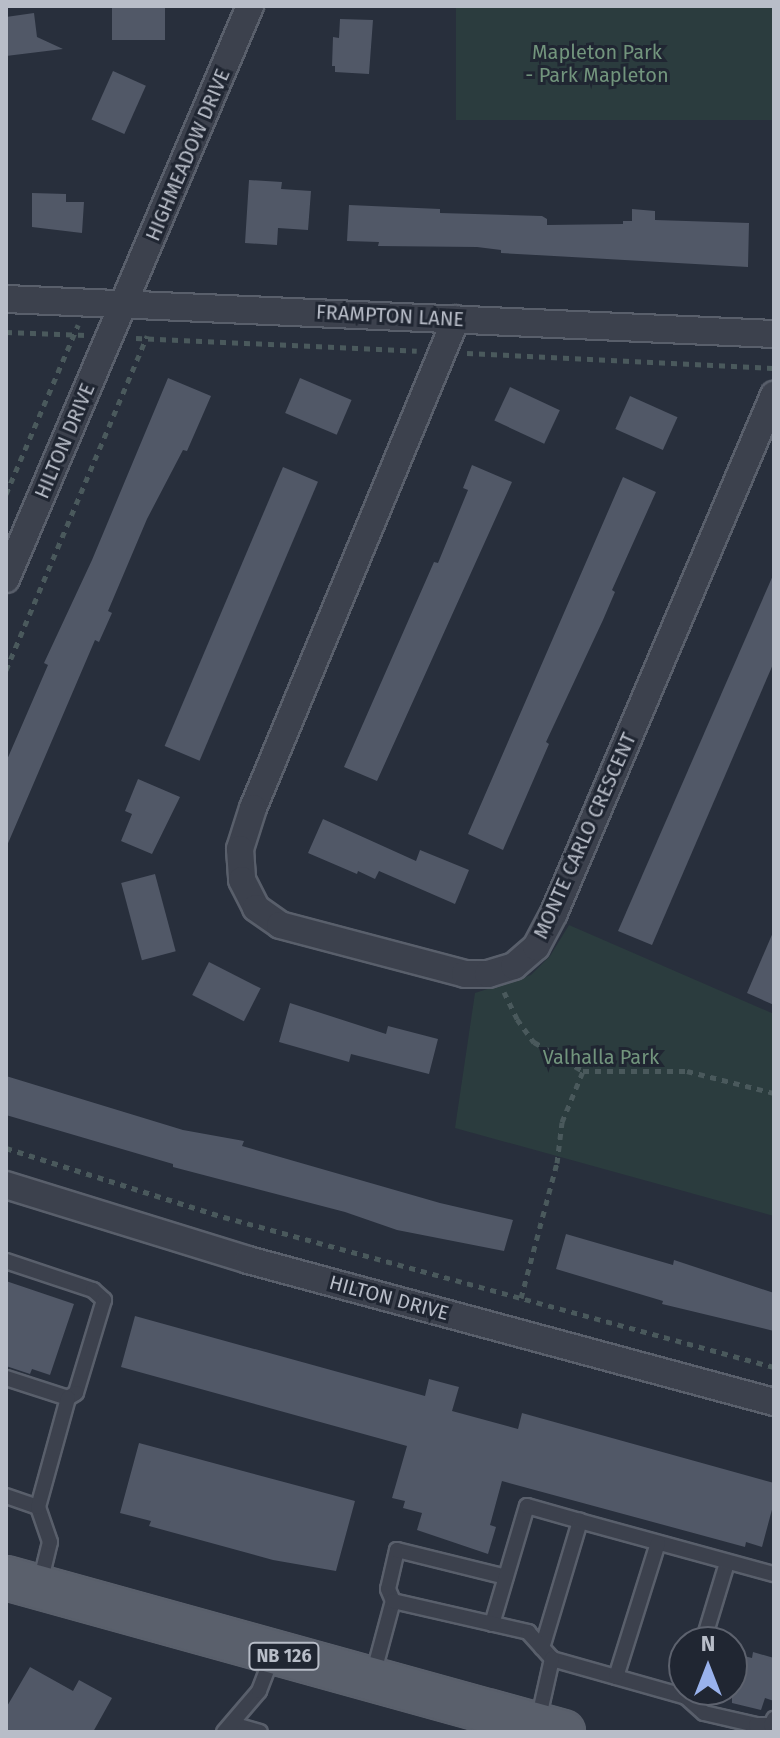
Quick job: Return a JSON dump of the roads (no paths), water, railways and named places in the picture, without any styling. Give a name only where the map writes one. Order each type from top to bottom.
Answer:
[{"type":"main road","name":"NB 126","points":[[22,1583],[372,1680],[472,1713],[550,1728]]},
{"type":"street","name":"HIGHMEADOW DRIVE","points":[[125,303],[250,6]]},
{"type":"street","name":"FRAMPTON LANE","points":[[6,299],[774,334]]},
{"type":"street","name":"HILTON DRIVE","points":[[6,579],[125,303]]},
{"type":"street","name":"MONTE CARLO CRESCENT","points":[[456,319],[253,808],[240,849],[242,880],[256,908],[280,925],[465,974],[498,972],[514,966],[536,947],[554,913],[774,395]]},
{"type":"street","name":"HILTON DRIVE","points":[[6,1185],[248,1260],[774,1402]]},
{"type":"lane","points":[[6,1261],[93,1290],[104,1300],[81,1384],[68,1398],[38,1507],[50,1542],[22,1583]]},
{"type":"lane","points":[[6,1378],[68,1398]]},
{"type":"lane","points":[[6,1496],[38,1507]]},
{"type":"lane","points":[[492,1624],[527,1506],[774,1574]]},
{"type":"lane","points":[[550,1728],[547,1654],[580,1521]]},
{"type":"lane","points":[[616,1677],[658,1543]]},
{"type":"lane","points":[[372,1680],[393,1601],[388,1589],[397,1550],[506,1577]]},
{"type":"lane","points":[[708,1626],[727,1563]]},
{"type":"lane","points":[[393,1601],[528,1632],[547,1654],[616,1677],[668,1689]]},
{"type":"lane","points":[[228,1728],[259,1691],[273,1653]]},
{"type":"lane","points":[[698,1706],[704,1713],[756,1725],[771,1725],[774,1719]]},
{"type":"lane","points":[[228,1728],[260,1732]]},
{"type":"park label","name":"Mapleton Park - Park Mapleton","points":[[597,64]]},
{"type":"park label","name":"Valhalla Park","points":[[601,1057]]}]
